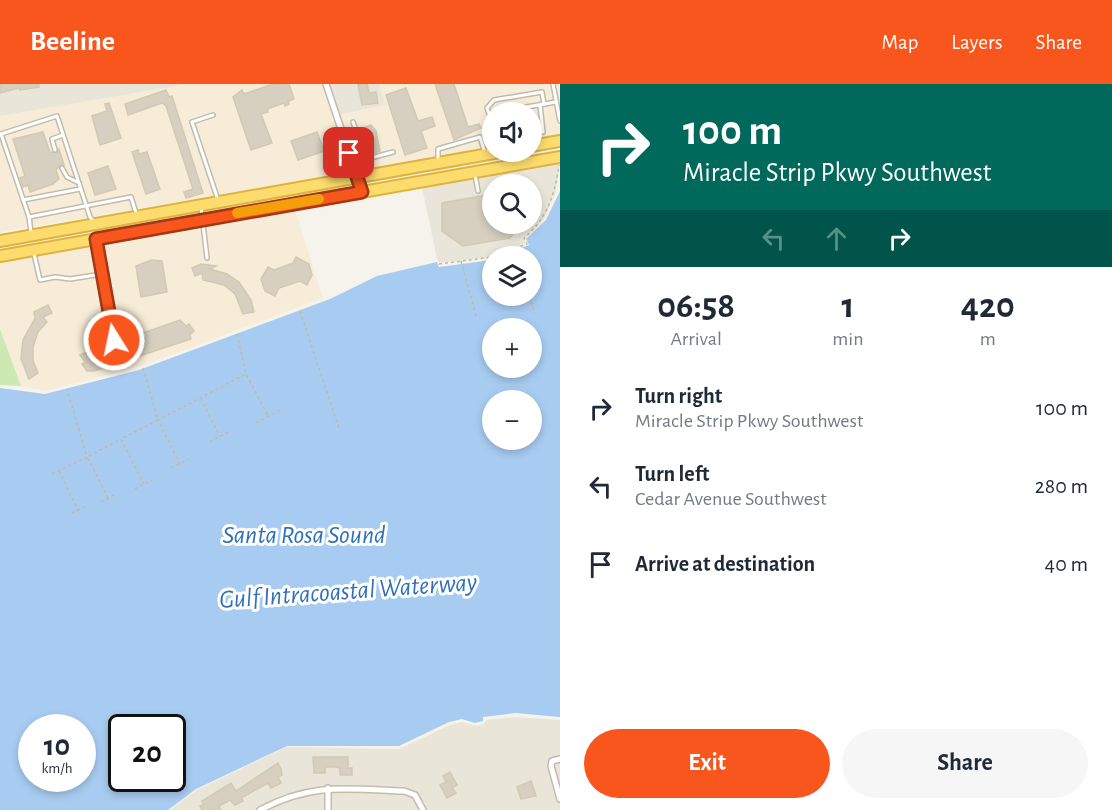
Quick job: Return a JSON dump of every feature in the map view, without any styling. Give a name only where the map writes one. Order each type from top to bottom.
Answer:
[{"type":"highway","points":[[542,144],[560,141]]},
{"type":"highway","points":[[542,160],[560,151]]},
{"type":"highway","points":[[0,241],[219,202],[352,175],[482,155]]},
{"type":"highway","points":[[542,160],[560,157]]},
{"type":"highway","points":[[0,256],[531,162]]},
{"type":"street","points":[[326,84],[352,175],[362,192]]},
{"type":"street","points":[[560,759],[552,761],[550,766],[560,799]]},
{"type":"street","points":[[328,788],[328,810]]},
{"type":"street","points":[[260,810],[292,794],[328,788],[404,791],[415,795],[423,810]]},
{"type":"lane","points":[[553,84],[560,121]]},
{"type":"lane","points":[[492,102],[542,92],[542,102]]},
{"type":"lane","points":[[542,132],[542,105],[556,102]]},
{"type":"lane","points":[[213,115],[192,122],[219,202]]},
{"type":"lane","points":[[95,224],[87,207],[57,116],[1,134],[29,217],[40,280],[55,277],[70,279],[102,274]]},
{"type":"lane","points":[[353,122],[367,159],[393,152]]},
{"type":"lane","points":[[55,150],[52,139],[63,135]]},
{"type":"lane","points":[[438,163],[438,149],[480,136],[482,143]]},
{"type":"lane","points":[[62,168],[67,177],[79,183]]},
{"type":"lane","points":[[474,172],[478,190]]},
{"type":"lane","points":[[23,200],[81,189]]},
{"type":"lane","points":[[29,217],[87,207],[131,196],[137,216]]},
{"type":"lane","points":[[201,205],[207,258]]},
{"type":"lane","points":[[96,239],[114,340]]},
{"type":"path","points":[[339,143],[352,175]]},
{"type":"path","points":[[521,246],[527,244],[524,238],[544,217],[556,186],[560,163]]},
{"type":"path","points":[[439,264],[482,258]]},
{"type":"path","points":[[461,261],[476,316]]},
{"type":"path","points":[[533,306],[535,314]]},
{"type":"path","points":[[300,310],[339,428]]},
{"type":"path","points":[[237,334],[246,374],[268,416]]},
{"type":"path","points":[[143,368],[158,420],[180,464]]},
{"type":"path","points":[[52,474],[246,374]]},
{"type":"path","points":[[67,389],[87,456],[108,498]]},
{"type":"path","points":[[201,398],[220,437]]},
{"type":"path","points":[[256,423],[280,410]]},
{"type":"path","points":[[210,442],[230,432]]},
{"type":"path","points":[[121,439],[144,484]]},
{"type":"path","points":[[171,468],[189,459]]},
{"type":"path","points":[[59,471],[78,510]]},
{"type":"path","points":[[135,489],[152,480]]},
{"type":"path","points":[[101,502],[116,494]]},
{"type":"path","points":[[72,513],[85,507]]},
{"type":"shaded area","points":[[0,84],[190,84],[0,116]]},
{"type":"shaded area","points":[[190,84],[322,84],[352,172],[0,232],[0,116]]},
{"type":"shaded area","points":[[329,84],[379,84],[386,105],[339,115]]},
{"type":"shaded area","points":[[379,84],[560,84],[560,134],[542,138],[542,102],[482,102],[482,149],[358,171],[339,115],[386,105]]},
{"type":"shaded area","points":[[560,162],[556,192],[542,220],[542,174],[494,174]]},
{"type":"shaded area","points":[[482,176],[482,234],[528,234],[525,237],[525,243],[518,246],[482,246],[482,258],[440,263],[437,259],[422,187]]},
{"type":"shaded area","points":[[295,210],[323,298],[138,367],[45,391],[21,386],[0,329],[0,262]]},
{"type":"shaded area","points":[[515,717],[560,720],[560,810],[170,810],[197,790],[286,747],[399,749],[450,725],[462,722],[476,726],[484,724],[486,720]]},
{"type":"green space","points":[[0,329],[21,386],[0,385]]},
{"type":"water","name":"Santa Rosa Sound","points":[[560,191],[560,717],[515,713],[483,717],[483,721],[475,723],[462,719],[449,722],[399,746],[287,746],[196,789],[168,810],[0,810],[0,388],[45,394],[139,370],[330,299],[377,276],[437,262],[439,267],[482,261],[482,306],[542,306],[542,246],[526,246],[529,245],[526,239],[531,234],[542,234],[542,224]]},
{"type":"building","points":[[0,84],[39,84],[39,87],[20,90],[19,88],[0,93]]},
{"type":"building","points":[[273,84],[289,84],[294,99],[288,101],[289,104],[285,106],[284,103],[267,109],[268,112],[261,114],[272,143],[251,150],[233,97],[242,90],[244,94]]},
{"type":"building","points":[[358,84],[367,84],[369,93],[376,92],[378,103],[362,105]]},
{"type":"building","points":[[435,84],[454,84],[468,127],[479,124],[481,128],[454,140]]},
{"type":"building","points":[[406,88],[418,121],[432,117],[435,126],[421,131],[427,148],[405,155],[386,95]]},
{"type":"building","points":[[166,90],[169,97],[172,96],[203,193],[186,198],[184,192],[193,189],[166,106],[162,103],[128,115],[125,104]]},
{"type":"building","points":[[109,103],[121,138],[100,145],[92,116],[107,111],[105,104]]},
{"type":"building","points":[[371,125],[376,131],[380,151],[369,154],[361,129]]},
{"type":"building","points":[[43,132],[50,152],[57,153],[59,149],[64,165],[60,165],[56,170],[59,179],[53,184],[30,192],[28,185],[23,187],[20,178],[25,176],[13,139]]},
{"type":"building","points":[[317,132],[324,151],[298,160],[291,141]]},
{"type":"building","points":[[138,150],[139,154],[147,152],[160,189],[146,194],[132,152]]},
{"type":"building","points":[[108,166],[116,189],[95,195],[88,173]]},
{"type":"building","points":[[482,196],[482,234],[513,234],[510,238],[463,246],[442,231],[442,203]]},
{"type":"building","points":[[296,257],[309,264],[312,275],[307,285],[300,281],[279,288],[275,296],[265,291],[261,279],[268,267],[274,270],[293,263]]},
{"type":"building","points":[[151,260],[162,261],[167,292],[141,297],[136,266]]},
{"type":"building","points":[[201,264],[216,266],[210,269],[227,274],[239,282],[251,300],[254,312],[243,314],[235,294],[224,285],[203,280],[202,273],[195,276],[192,268]]},
{"type":"building","points":[[48,305],[52,313],[43,317],[47,322],[38,332],[33,347],[33,361],[38,373],[29,379],[21,359],[23,340],[35,318],[34,312]]},
{"type":"building","points":[[180,320],[186,326],[189,324],[194,331],[190,334],[191,339],[94,371],[87,371],[82,364],[85,362],[80,355]]},
{"type":"building","points":[[313,757],[348,757],[348,768],[352,768],[352,775],[340,775],[340,768],[336,767],[325,767],[325,773],[314,773]]},
{"type":"building","points":[[278,763],[282,775],[278,777],[281,783],[271,788],[268,783],[241,798],[243,801],[235,805],[230,800],[219,806],[221,810],[202,810],[200,806],[204,804],[202,801],[231,783],[236,791]]},
{"type":"building","points":[[450,772],[457,785],[452,788],[456,793],[447,798],[440,785],[446,782],[443,776]]},
{"type":"building","points":[[531,781],[536,796],[521,799],[517,787]]},
{"type":"slow traffic","points":[[237,213],[319,199]]},
{"type":"route","points":[[114,340],[96,239],[362,192],[349,153]]},
{"type":"water label","name":"Gulf Intracoastal Waterway","points":[[348,591]]}]
